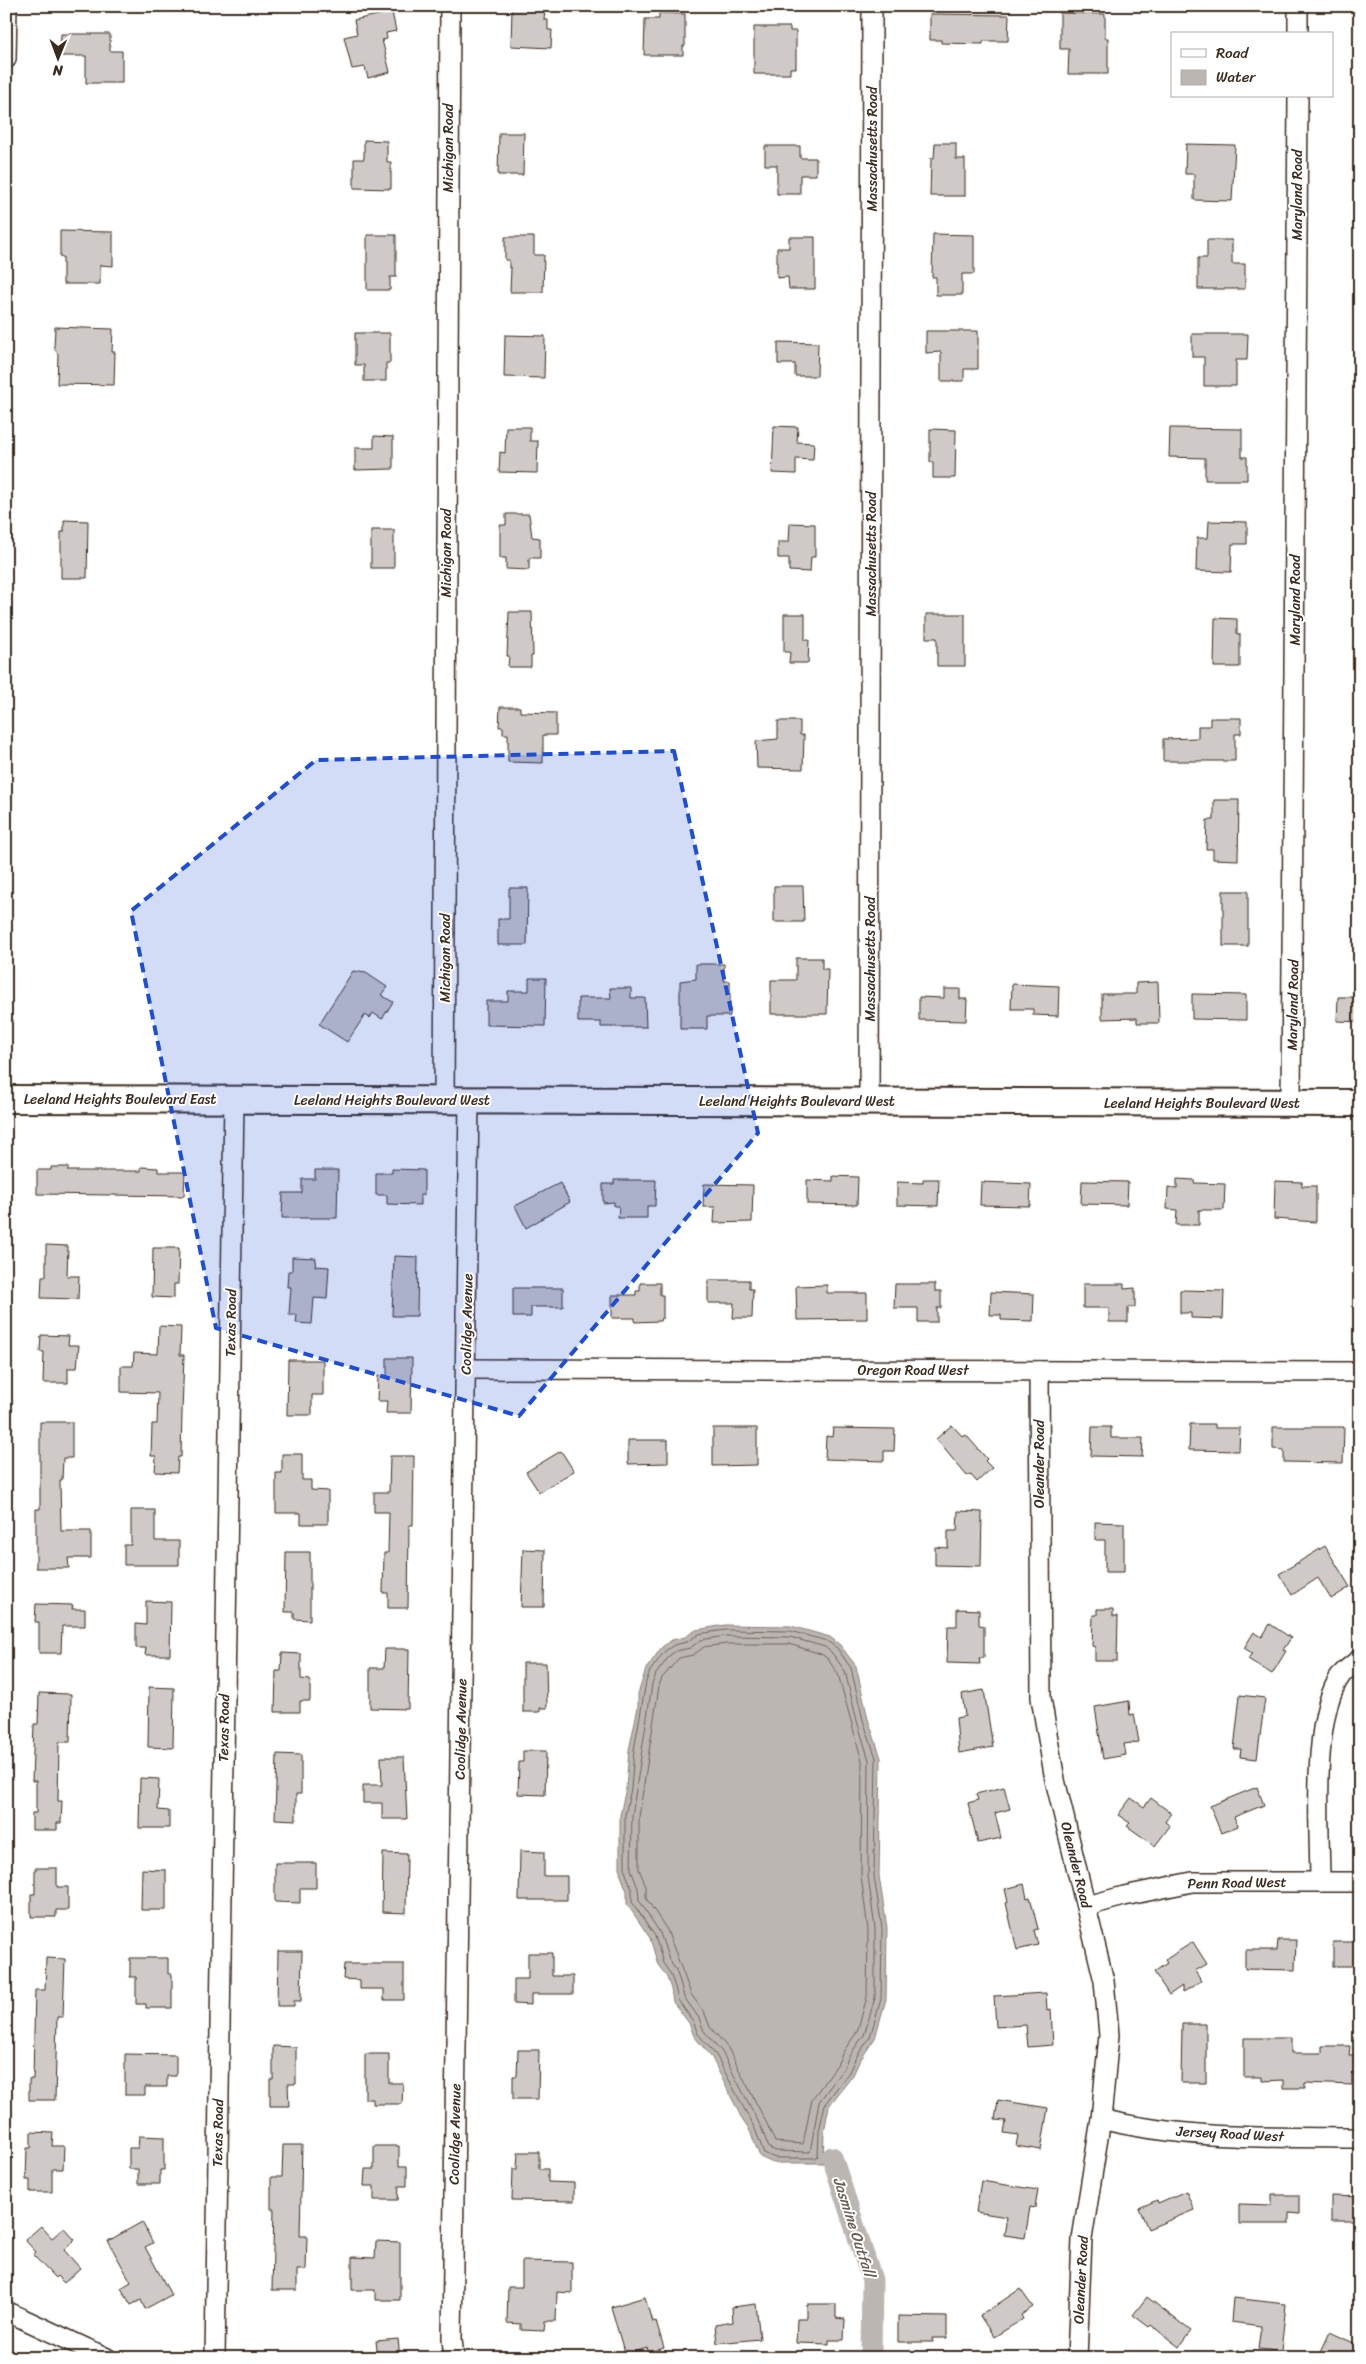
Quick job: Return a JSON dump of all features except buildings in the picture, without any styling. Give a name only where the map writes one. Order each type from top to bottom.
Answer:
[{"type":"main road","name":"Leeland Heights Boulevard East","points":[[6,1099],[234,1099]]},
{"type":"main road","name":"Leeland Heights Boulevard West","points":[[234,1099],[1360,1103]]},
{"type":"street","points":[[6,59],[7,6]]},
{"type":"street","name":"Michigan Road","points":[[450,6],[457,1100]]},
{"type":"street","name":"Massachusetts Road","points":[[869,1101],[872,6]]},
{"type":"street","points":[[1298,6],[1298,32]]},
{"type":"street","name":"Maryland Road","points":[[1291,1103],[1298,98]]},
{"type":"street","name":"Texas Road","points":[[215,2358],[234,1099]]},
{"type":"street","name":"Coolidge Avenue","points":[[454,2358],[452,2339],[466,1369],[457,1100]]},
{"type":"street","name":"Oregon Road West","points":[[466,1369],[1360,1372]]},
{"type":"street","name":"Oleander Road","points":[[1039,1371],[1041,1698],[1055,1780],[1087,1906],[1104,1981],[1108,2011],[1108,2063],[1102,2119],[1082,2239],[1077,2358]]},
{"type":"street","points":[[1320,1882],[1321,1733],[1329,1703],[1342,1675],[1360,1659]]},
{"type":"street","name":"Penn Road West","points":[[1087,1906],[1124,1896],[1192,1882],[1360,1882]]},
{"type":"street","name":"Jersey Road West","points":[[1102,2119],[1130,2126],[1202,2136],[1360,2138]]},
{"type":"street","points":[[6,2311],[107,2358]]},
{"type":"highlighted area","points":[[674,751],[758,1133],[519,1416],[216,1328],[131,911],[316,760]]},
{"type":"water","points":[[725,1625],[791,1626],[830,1637],[840,1645],[856,1666],[868,1719],[881,1758],[879,1876],[887,1928],[886,1999],[875,2038],[853,2075],[829,2106],[824,2132],[823,2163],[773,2163],[760,2157],[750,2131],[743,2121],[712,2058],[694,2036],[689,2023],[673,2002],[666,1975],[658,1965],[650,1938],[627,1904],[627,1891],[620,1873],[620,1815],[626,1788],[629,1750],[638,1707],[638,1694],[646,1669],[662,1647],[672,1640],[685,1637],[696,1630]]},
{"type":"waterway","name":"Jasmine Outfall","points":[[832,2157],[872,2280],[871,2358]]}]
